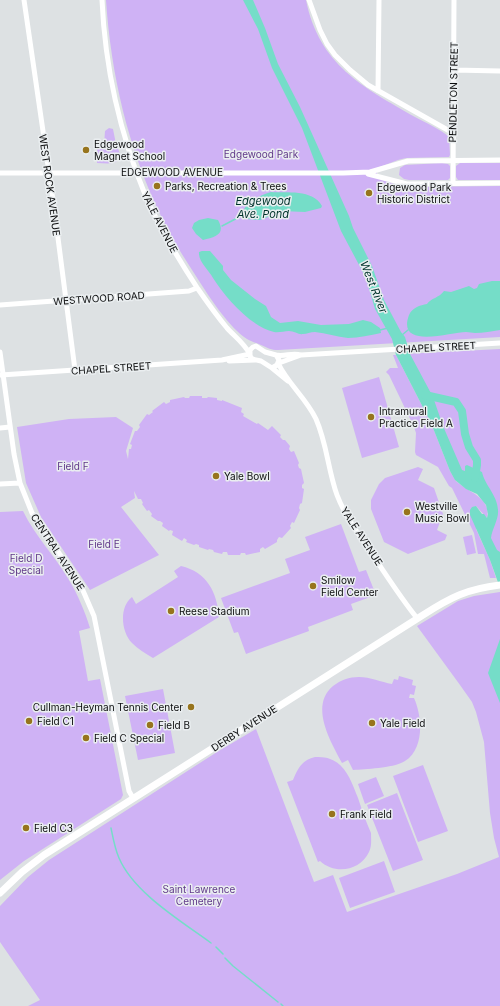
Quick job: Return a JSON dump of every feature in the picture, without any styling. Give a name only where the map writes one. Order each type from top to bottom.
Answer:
[{"type":"highway","name":"DERBY AVENUE","points":[[0,893],[39,858],[417,618],[460,594],[500,585]]},
{"type":"street","name":"WEST ROCK AVENUE","points":[[24,0],[75,370]]},
{"type":"street","name":"YALE AVENUE","points":[[102,0],[105,46],[120,119],[137,172],[164,232],[211,308],[251,357],[272,368],[291,383]]},
{"type":"street","points":[[378,91],[379,0]]},
{"type":"street","name":"PENDLETON STREET","points":[[453,184],[454,0]]},
{"type":"street","points":[[311,2],[320,30],[335,55],[359,78],[378,91],[453,133]]},
{"type":"street","points":[[454,70],[500,71]]},
{"type":"street","name":"EDGEWOOD AVENUE","points":[[0,173],[343,173],[370,172],[408,161],[500,160]]},
{"type":"street","name":"EDGEWOOD AVENUE","points":[[343,173],[375,175],[407,184],[500,183]]},
{"type":"street","name":"WESTWOOD ROAD","points":[[0,305],[189,291],[198,288]]},
{"type":"street","name":"YALE AVENUE","points":[[234,335],[254,347],[259,347],[265,352],[276,355],[279,358],[278,363],[311,409],[317,422],[326,448],[337,496],[346,514],[356,531],[417,618]]},
{"type":"street","name":"CHAPEL STREET","points":[[272,368],[278,363],[301,355],[500,343]]},
{"type":"street","points":[[250,354],[254,347]]},
{"type":"street","name":"CENTRAL AVENUE","points":[[0,352],[2,375],[20,483],[32,513],[78,581],[87,597],[94,616],[129,791],[133,798]]},
{"type":"street","name":"CHAPEL STREET","points":[[276,355],[281,356],[295,353],[301,355]]},
{"type":"street","name":"CHAPEL STREET","points":[[2,375],[222,360],[250,354]]},
{"type":"street","name":"CHAPEL STREET","points":[[222,360],[235,362],[255,360]]},
{"type":"street","points":[[0,428],[10,427]]},
{"type":"street","points":[[0,484],[20,483]]},
{"type":"green space","name":"Edgewood Park","points":[[106,0],[306,0],[312,22],[321,41],[332,58],[346,72],[378,95],[449,137],[449,157],[406,158],[398,160],[377,168],[377,178],[407,187],[500,186],[500,337],[273,350],[247,339],[241,334],[228,321],[205,291],[165,225],[149,190],[130,138],[123,111],[112,56]]},
{"type":"green space","points":[[109,128],[113,129],[116,144],[121,156],[114,163],[97,163],[97,146],[104,145],[105,131]]},
{"type":"green space","points":[[442,163],[450,166],[450,178],[448,180],[409,180],[404,179],[399,175],[400,168],[405,165]]},
{"type":"green space","points":[[460,163],[500,163],[500,180],[458,180],[456,177],[456,166]]},
{"type":"green space","points":[[500,349],[500,563],[488,544],[492,514],[489,497],[460,474],[404,354]]},
{"type":"green space","points":[[393,355],[396,355],[431,423],[455,480],[483,500],[486,505],[488,511],[487,518],[476,506],[476,529],[490,560],[496,578],[490,578],[484,554],[478,554],[474,533],[452,488],[449,486],[438,467],[416,455],[416,433],[414,427],[389,375],[386,372],[390,368],[398,368]]},
{"type":"green space","name":"Intramural Practice Field A","points":[[379,377],[399,447],[362,458],[342,388]]},
{"type":"green space","points":[[190,396],[217,398],[217,400],[222,400],[242,408],[241,412],[244,414],[243,416],[257,424],[258,423],[268,430],[272,426],[281,435],[280,437],[290,446],[289,449],[291,452],[294,451],[299,463],[299,468],[301,469],[304,483],[302,485],[302,488],[304,489],[302,503],[300,504],[300,510],[294,523],[292,522],[290,526],[291,528],[282,538],[279,537],[277,542],[265,549],[263,547],[260,549],[260,552],[246,555],[245,553],[241,553],[240,555],[228,555],[227,552],[223,552],[222,554],[214,552],[213,550],[199,547],[199,545],[196,544],[194,545],[186,542],[187,540],[184,538],[182,541],[172,535],[173,531],[169,531],[162,526],[163,523],[151,516],[152,514],[149,510],[147,511],[142,504],[141,499],[138,499],[134,491],[135,498],[121,507],[159,555],[90,590],[41,517],[26,483],[17,427],[69,419],[116,417],[133,428],[126,451],[128,459],[129,449],[131,449],[132,445],[130,444],[135,431],[137,431],[140,427],[139,425],[147,414],[149,415],[164,402],[166,404],[170,402],[170,400],[184,397],[189,398]]},
{"type":"green space","name":"Westville Music Bowl","points":[[418,467],[423,469],[418,480],[434,488],[443,514],[437,530],[447,535],[445,540],[408,554],[384,542],[371,509],[371,500],[379,484],[385,478]]},
{"type":"green space","name":"Field D Special","points":[[23,511],[33,529],[69,580],[84,610],[90,628],[79,631],[88,681],[100,679],[123,795],[121,799],[24,861],[0,880],[0,512]]},
{"type":"green space","name":"Smilow Field Center","points":[[341,524],[359,572],[366,570],[376,595],[351,604],[353,610],[308,627],[309,631],[246,654],[238,632],[234,633],[221,598],[290,573],[285,559],[310,550],[305,537]]},
{"type":"green space","points":[[472,535],[476,553],[467,555],[463,537]]},
{"type":"green space","name":"Reese Stadium","points":[[181,566],[198,573],[209,584],[216,599],[219,617],[153,658],[132,643],[128,638],[124,626],[123,613],[128,601],[132,597],[136,604],[178,577],[174,571]]},
{"type":"green space","name":"Saint Lawrence Cemetery","points":[[500,592],[500,1006],[28,1006],[40,1000],[0,942],[0,906],[28,877],[49,860],[217,752],[256,729],[314,882],[333,875],[347,912],[457,874],[499,857],[490,813],[484,742],[476,712],[472,702],[417,626],[458,601],[474,596]]},
{"type":"green space","name":"Yale Field","points":[[399,676],[413,680],[412,685],[416,686],[414,695],[410,694],[409,698],[414,698],[419,714],[420,731],[416,748],[405,761],[400,763],[380,768],[353,770],[348,760],[342,763],[324,724],[322,714],[326,694],[333,686],[348,678],[363,677],[392,684],[394,679],[398,680]]},
{"type":"green space","name":"Field B","points":[[163,689],[175,753],[138,760],[125,696]]},
{"type":"green space","points":[[315,757],[325,757],[339,764],[344,769],[352,783],[371,833],[371,845],[365,858],[360,863],[347,869],[333,868],[320,861],[318,862],[287,782],[293,780],[304,762]]},
{"type":"green space","points":[[423,765],[448,831],[418,842],[393,776]]},
{"type":"green space","points":[[376,777],[384,796],[365,804],[358,784]]},
{"type":"green space","points":[[397,793],[423,860],[393,871],[367,805]]},
{"type":"green space","points":[[384,861],[395,892],[350,908],[339,878]]},
{"type":"water","name":"West River","points":[[243,0],[253,0],[278,64],[300,107],[353,228],[372,266],[384,300],[405,337],[410,354],[433,397],[443,426],[462,470],[465,471],[465,466],[467,465],[482,472],[496,499],[498,513],[491,538],[497,550],[500,552],[500,588],[490,560],[470,515],[470,510],[472,507],[476,506],[487,518],[488,514],[486,505],[477,494],[466,489],[455,480],[450,471],[431,423],[396,355],[392,339],[375,309],[366,278],[341,231],[302,128],[272,68],[258,29]]},
{"type":"water","name":"Edgewood Ave. Pond","points":[[271,192],[306,194],[318,201],[322,206],[321,208],[305,212],[281,211],[260,220],[247,219],[244,209],[256,198]]},
{"type":"water","points":[[208,218],[218,220],[221,229],[216,236],[203,240],[192,228],[194,223]]},
{"type":"water","points":[[210,251],[223,266],[223,270],[231,280],[266,306],[271,317],[280,323],[298,321],[321,325],[349,324],[363,320],[371,322],[380,328],[381,333],[348,338],[315,332],[301,334],[289,331],[274,332],[265,329],[248,318],[224,294],[202,263],[199,252]]},
{"type":"water","points":[[500,281],[500,330],[478,333],[466,332],[427,337],[417,336],[410,332],[407,326],[409,315],[414,309],[427,304],[444,291],[451,292],[469,286],[474,289],[477,288],[479,284]]},
{"type":"water","points":[[500,639],[500,703],[488,673]]},
{"type":"waterway","points":[[222,226],[245,214]]},
{"type":"waterway","points":[[380,330],[388,328]]},
{"type":"waterway","points":[[402,335],[408,330]]},
{"type":"waterway","points":[[425,395],[456,402],[462,411],[465,434],[469,447],[477,460],[475,478]]},
{"type":"waterway","points":[[111,828],[119,858],[135,883],[159,905],[211,943]]},
{"type":"waterway","points":[[216,947],[223,954]]},
{"type":"waterway","points":[[225,958],[278,1002]]},
{"type":"place","name":"Edgewood Magnet School","points":[[86,150]]},
{"type":"place","name":"Parks, Recreation & Trees","points":[[157,186]]},
{"type":"place","name":"Edgewood Park Historic District","points":[[369,193]]},
{"type":"place","name":"Intramural Practice Field A","points":[[371,417]]},
{"type":"place","name":"Yale Bowl","points":[[216,476]]},
{"type":"place","name":"Westville Music Bowl","points":[[407,512]]},
{"type":"place","name":"Smilow Field Center","points":[[313,586]]},
{"type":"place","name":"Reese Stadium","points":[[171,611]]},
{"type":"place","name":"Cullman-Heyman Tennis Center","points":[[191,707]]},
{"type":"place","name":"Field C1","points":[[29,721]]},
{"type":"place","name":"Yale Field","points":[[372,723]]},
{"type":"place","name":"Field B","points":[[150,725]]},
{"type":"place","name":"Field C Special","points":[[86,738]]},
{"type":"place","name":"Frank Field","points":[[332,814]]},
{"type":"place","name":"Field C3","points":[[26,828]]},
{"type":"park label","name":"Field F","points":[[73,466]]},
{"type":"park label","name":"Field E","points":[[104,544]]}]
